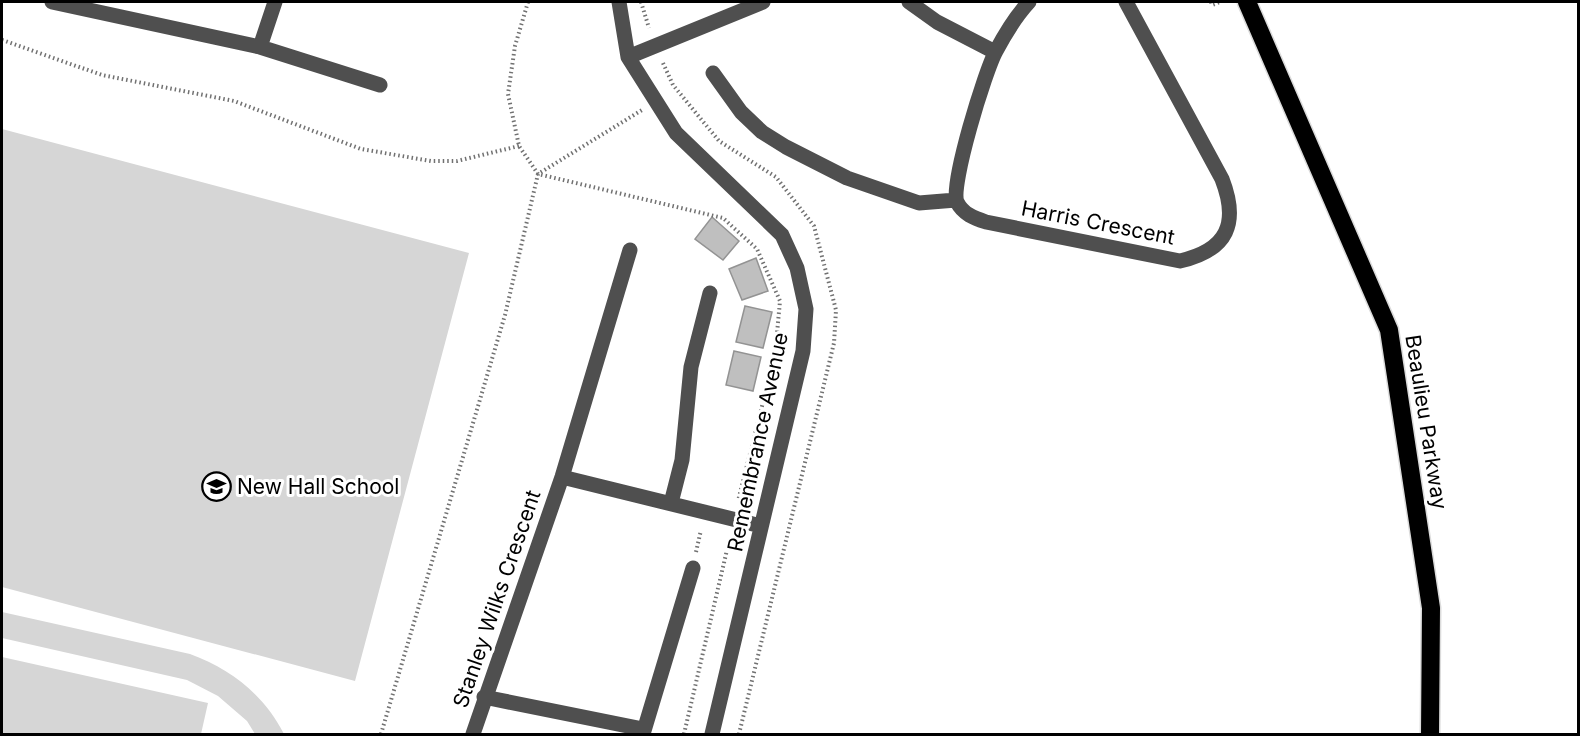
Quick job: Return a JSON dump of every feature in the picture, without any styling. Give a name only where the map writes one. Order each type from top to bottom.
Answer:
[{"type":"highway","name":"Beaulieu Parkway","points":[[1247,2],[1389,330],[1431,608],[1430,735]]},
{"type":"street","points":[[55,2],[261,47],[380,85]]},
{"type":"street","points":[[261,47],[275,2]]},
{"type":"street","name":"Remembrance Avenue","points":[[619,2],[628,57],[676,133],[783,235],[797,268],[806,309],[803,351],[712,735]]},
{"type":"street","points":[[628,57],[763,2]]},
{"type":"street","points":[[909,2],[937,22],[995,52]]},
{"type":"street","points":[[713,73],[741,112],[762,132],[786,147],[847,177],[920,203],[956,200],[958,181],[979,94],[995,52],[1029,2]]},
{"type":"street","name":"Harris Crescent","points":[[956,200],[964,212],[986,222],[1180,261],[1201,256],[1214,249],[1223,237],[1229,220],[1231,201],[1222,178],[1126,2]]},
{"type":"street","name":"Stanley Wilks Crescent","points":[[473,735],[484,697],[562,477],[630,250]]},
{"type":"street","points":[[671,503],[682,460],[691,367],[710,292]]},
{"type":"street","name":"Stanley Wilks Crescent","points":[[562,477],[761,526]]},
{"type":"street","points":[[484,697],[643,732],[693,568]]},
{"type":"path","points":[[528,2],[515,46],[508,94],[519,146],[538,174],[723,218],[757,249],[780,301],[775,355],[684,735]]},
{"type":"path","points":[[641,2],[656,46],[673,85],[719,141],[776,177],[814,226],[836,310],[834,343],[739,735]]},
{"type":"path","points":[[1210,2],[1212,5],[1220,2]]},
{"type":"path","points":[[2,40],[102,75],[234,101],[361,149],[431,161],[458,161],[519,146]]},
{"type":"path","points":[[381,735],[505,315],[538,174],[656,102],[673,85]]},
{"type":"path","points":[[693,568],[705,512]]},
{"type":"shaded area","name":"New Hall School","points":[[2,129],[469,253],[355,681],[2,587]]},
{"type":"shaded area","points":[[2,612],[190,654],[205,660],[245,685],[267,707],[284,734],[255,734],[247,721],[218,696],[187,680],[2,638]]},
{"type":"shaded area","points":[[2,657],[208,703],[201,734],[2,734]]},
{"type":"building","points":[[712,217],[739,241],[723,260],[695,239]]},
{"type":"building","points":[[756,258],[768,291],[742,300],[729,269]]},
{"type":"building","points":[[745,306],[772,312],[763,348],[736,342]]},
{"type":"building","points":[[734,351],[761,357],[753,391],[726,385]]},
{"type":"place","name":"New Hall School","points":[[216,487]]}]
